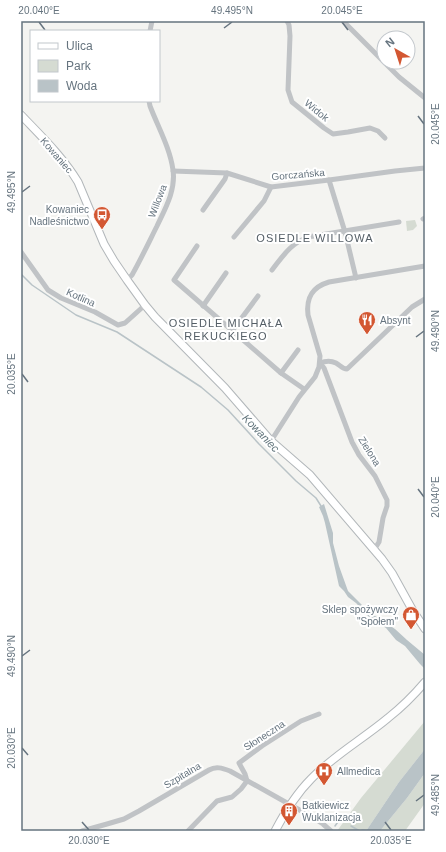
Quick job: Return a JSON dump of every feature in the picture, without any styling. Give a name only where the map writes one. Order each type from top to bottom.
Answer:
[{"type":"street","name":"Widok","points":[[286,21],[289,25],[290,36],[288,90],[292,102],[333,134],[370,128],[378,131],[385,138]]},
{"type":"street","points":[[343,21],[395,74],[425,98]]},
{"type":"street","name":"Willowa","points":[[127,280],[132,275],[168,202],[173,184],[173,171],[169,155],[149,102]]},
{"type":"street","name":"Kowaniec","points":[[21,115],[57,153],[73,174],[81,188],[104,244],[114,262],[145,305],[225,388],[271,441],[310,475],[392,573],[425,629]]},
{"type":"street","name":"Gorczańska","points":[[173,171],[227,173],[271,187],[425,168]]},
{"type":"street","points":[[203,210],[225,179],[227,173]]},
{"type":"street","points":[[329,180],[345,232],[356,278]]},
{"type":"street","points":[[234,237],[264,201],[271,187]]},
{"type":"street","points":[[272,270],[294,244],[308,237],[398,222]]},
{"type":"street","points":[[197,246],[174,280],[281,373],[304,389]]},
{"type":"street","name":"Kotlina","points":[[21,252],[48,290],[61,298],[95,312],[118,325],[125,324],[145,305]]},
{"type":"street","name":"Zielona","points":[[374,550],[379,542],[382,518],[387,506],[387,500],[375,476],[359,455],[352,442],[324,368],[320,363],[320,356],[308,315],[307,304],[315,289],[326,283],[425,266]]},
{"type":"street","points":[[203,306],[226,273]]},
{"type":"street","points":[[232,331],[258,296]]},
{"type":"street","points":[[271,441],[304,389],[315,376],[320,363],[327,361],[347,369],[412,307],[425,299]]},
{"type":"street","points":[[281,373],[298,350]]},
{"type":"street","points":[[275,831],[290,805],[304,786],[318,772],[396,712],[425,682]]},
{"type":"street","name":"Słoneczna","points":[[247,781],[239,762],[301,722],[318,714]]},
{"type":"street","name":"Szpitalna","points":[[82,831],[124,819],[212,768],[220,768],[290,805],[318,821],[331,831]]},
{"type":"street","points":[[188,831],[217,801],[232,797],[247,781]]},
{"type":"green space","points":[[415,220],[417,226],[413,230],[407,231],[406,221]]},
{"type":"green space","points":[[425,721],[425,749],[399,782],[366,831],[337,831],[361,798]]},
{"type":"green space","points":[[425,773],[425,803],[405,831],[380,831],[407,798]]},
{"type":"water","points":[[324,504],[333,533],[333,543],[339,566],[348,591],[369,612],[395,629],[425,655],[425,669],[405,646],[396,640],[386,628],[370,618],[339,586],[325,523],[319,507]]},
{"type":"water","points":[[425,749],[425,773],[380,831],[366,831],[399,782]]},
{"type":"waterway","name":"Kowaniec","points":[[21,274],[32,285],[76,315],[117,332],[201,387],[228,410],[259,444],[296,481],[316,498],[321,506]]},
{"type":"waterway","points":[[335,826],[342,816]]},
{"type":"waterway","points":[[351,826],[358,830]]},
{"type":"waterway","points":[[344,831],[358,830]]},
{"type":"waterway","points":[[362,830],[371,831]]},
{"type":"place","name":"Kowaniec Nadleśnictwo","points":[[102,230]]},
{"type":"place","name":"Absynt","points":[[367,335]]},
{"type":"place","name":"Sklep spożywczy \"Społem\"","points":[[411,630]]},
{"type":"place","name":"Allmedica","points":[[324,786]]},
{"type":"place","name":"Batkiewicz Wuklanizacja","points":[[289,826]]},
{"type":"district","name":"OSIEDLE WILLOWA","points":[[315,238]]},
{"type":"district","name":"OSIEDLE MICHAŁA REKUCKIEGO","points":[[226,329]]}]
